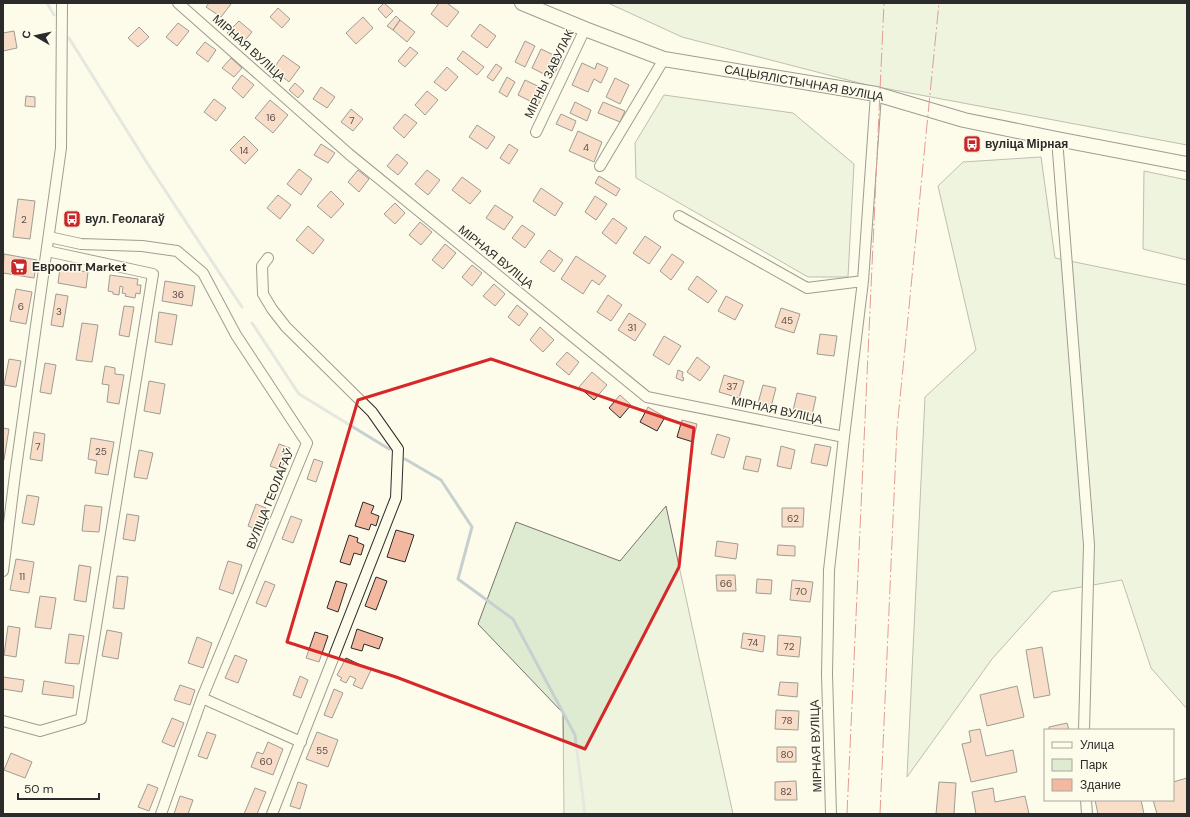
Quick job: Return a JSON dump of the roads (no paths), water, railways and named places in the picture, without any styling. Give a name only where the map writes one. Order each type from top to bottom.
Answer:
[{"type":"main road","name":"САЦЫЯЛІСТЫЧНАЯ ВУЛІЦА","points":[[522,3],[664,59],[876,94],[964,120],[1187,164]]},
{"type":"street","points":[[3,571],[61,148],[62,3]]},
{"type":"street","name":"МІРНАЯ ВУЛІЦА","points":[[178,3],[349,154],[647,397],[844,437]]},
{"type":"street","name":"МІРНЫ ЗАВУЛАК","points":[[536,132],[585,29]]},
{"type":"street","points":[[600,166],[664,59]]},
{"type":"street","name":"МІРНАЯ ВУЛІЦА","points":[[831,814],[827,674],[830,570],[862,281],[876,94]]},
{"type":"street","points":[[1057,139],[1089,546],[1084,729]]},
{"type":"street","points":[[679,216],[807,288],[862,281]]},
{"type":"street","name":"ВУЛІЦА ГЕОЛАГАЎ","points":[[49,238],[81,244],[142,246],[177,251],[203,273],[236,335],[307,443],[202,698],[161,814]]},
{"type":"street","points":[[3,721],[40,731],[81,719],[153,274],[47,251]]},
{"type":"street","points":[[268,258],[262,266],[263,294],[272,309],[286,327],[372,412],[398,449],[396,498],[272,814]]},
{"type":"street","points":[[202,698],[301,742]]},
{"type":"street","points":[[1086,801],[1087,814]]},
{"type":"waterway","points":[[47,3],[54,15]]},
{"type":"waterway","points":[[69,38],[149,166],[242,307]]},
{"type":"waterway","points":[[252,323],[299,394],[389,449]]},
{"type":"waterway","points":[[405,459],[441,480],[472,527],[458,579],[513,619],[575,735],[585,814]]},
{"type":"place","name":"вуліца Мірная","points":[[972,144]]},
{"type":"place","name":"вул. Геолагаў","points":[[72,219]]},
{"type":"place","name":"Евроопт Market","points":[[19,267]]}]
